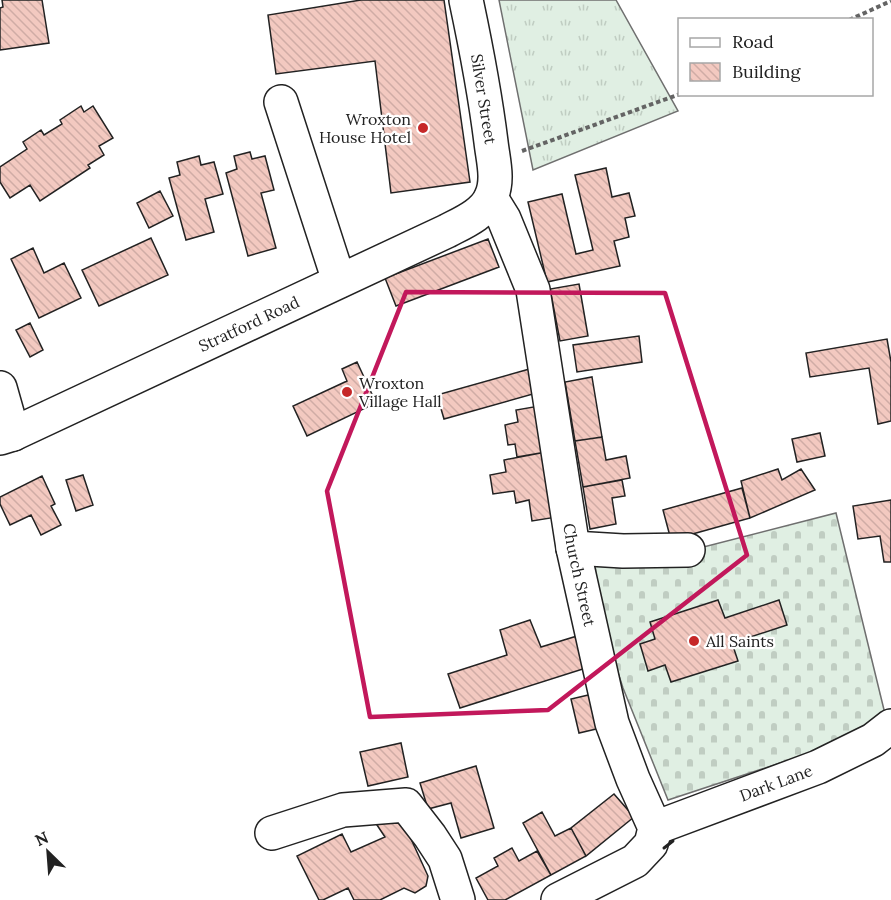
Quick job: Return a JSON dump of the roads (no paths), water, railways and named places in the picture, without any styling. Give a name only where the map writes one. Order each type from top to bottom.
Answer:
[{"type":"street","name":"Silver Street","points":[[466,0],[486,100],[494,161],[495,175],[491,198]]},
{"type":"street","points":[[281,102],[339,281]]},
{"type":"street","name":"Stratford Road","points":[[6,436],[464,222],[481,210],[491,198]]},
{"type":"street","name":"Church Street","points":[[491,198],[504,219],[533,290],[573,548],[612,723],[633,780],[655,828]]},
{"type":"street","points":[[0,388],[6,436]]},
{"type":"street","points":[[573,548],[688,550]]},
{"type":"street","name":"Dark Lane","points":[[655,828],[818,766],[873,740],[891,726]]},
{"type":"street","points":[[272,833],[343,810],[406,805],[445,860],[458,900]]},
{"type":"street","points":[[558,900],[635,861],[651,844],[655,828]]},
{"type":"place","name":"Wroxton House Hotel","points":[[423,128]]},
{"type":"place","name":"Wroxton Village Hall","points":[[347,392]]},
{"type":"place","name":"All Saints","points":[[694,641]]}]
